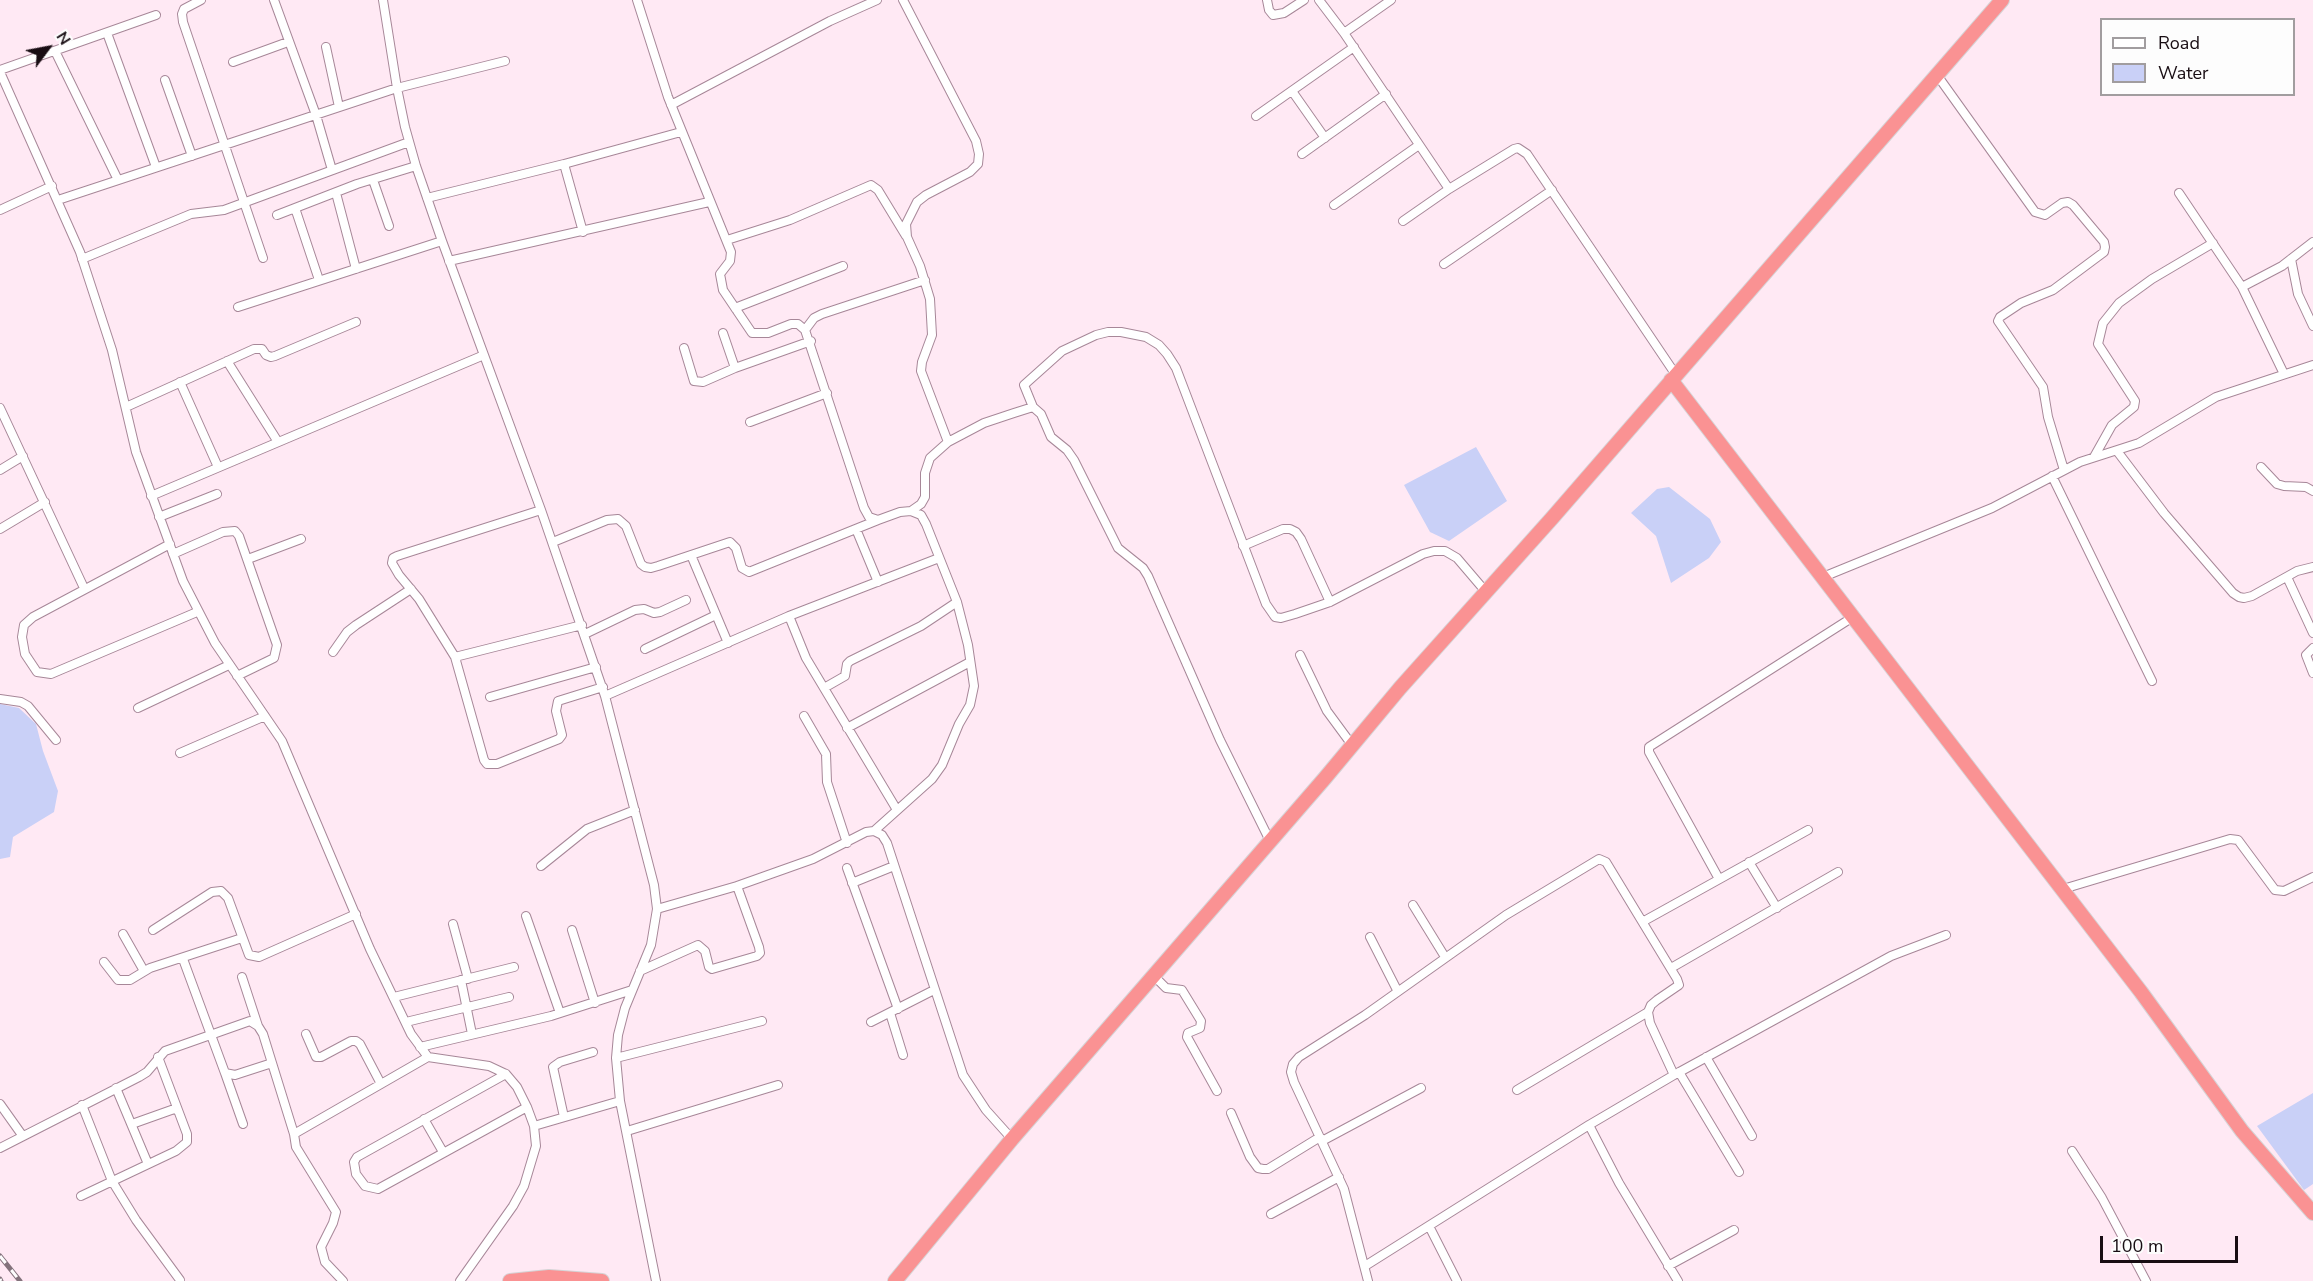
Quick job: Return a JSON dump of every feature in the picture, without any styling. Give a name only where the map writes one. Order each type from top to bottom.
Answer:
[{"type":"highway","points":[[895,1281],[1012,1139],[1400,688],[2002,0]]},
{"type":"highway","points":[[1673,378],[2141,992],[2242,1131],[2313,1213]]},
{"type":"highway","points":[[510,1281],[549,1277],[600,1281]]},
{"type":"street","points":[[201,0],[184,9],[183,22],[263,258]]},
{"type":"street","points":[[274,0],[332,170]]},
{"type":"street","points":[[383,0],[397,88],[416,166],[542,510],[606,696],[654,885],[657,909],[651,945],[632,990],[618,1035],[616,1058],[620,1101],[656,1281]]},
{"type":"street","points":[[637,0],[681,132],[731,252],[730,261],[720,274],[723,290],[752,333],[768,333],[791,324],[798,324],[805,330],[811,341],[864,508],[868,517],[878,520]]},
{"type":"street","points":[[671,105],[830,21],[877,0]]},
{"type":"street","points":[[903,0],[976,141],[980,154],[978,164],[970,172],[917,202],[906,224],[907,237]]},
{"type":"street","points":[[1267,0],[1269,10],[1273,15],[1284,13],[1304,0]]},
{"type":"street","points":[[1319,0],[1354,47],[1449,189]]},
{"type":"street","points":[[1344,33],[1391,0]]},
{"type":"street","points":[[156,15],[0,71],[82,259],[109,342],[136,452],[197,612],[229,665],[282,741],[394,997],[420,1047],[428,1057]]},
{"type":"street","points":[[107,33],[156,167]]},
{"type":"street","points":[[233,62],[288,42]]},
{"type":"street","points":[[326,47],[339,107]]},
{"type":"street","points":[[1256,116],[1354,47]]},
{"type":"street","points":[[56,51],[118,180]]},
{"type":"street","points":[[58,200],[397,88],[505,61]]},
{"type":"street","points":[[1937,75],[2035,212],[2045,216],[2068,202],[2078,209],[2104,242],[2104,252],[2047,293],[2021,303],[2000,317],[1998,321],[2043,387],[2048,417],[2064,470]]},
{"type":"street","points":[[165,80],[192,156]]},
{"type":"street","points":[[1292,91],[1325,138]]},
{"type":"street","points":[[1302,154],[1386,94]]},
{"type":"street","points":[[427,198],[681,132]]},
{"type":"street","points":[[82,259],[191,214],[224,210],[409,142]]},
{"type":"street","points":[[1334,205],[1419,146]]},
{"type":"street","points":[[1402,221],[1449,189],[1518,148],[1527,154],[1673,378]]},
{"type":"street","points":[[564,164],[583,232]]},
{"type":"street","points":[[277,214],[416,166]]},
{"type":"street","points":[[373,180],[389,226]]},
{"type":"street","points":[[727,240],[790,220],[871,184],[878,190],[907,237],[925,280],[930,299],[932,335],[921,371],[948,442]]},
{"type":"street","points":[[0,210],[52,186]]},
{"type":"street","points":[[1444,264],[1551,190]]},
{"type":"street","points":[[336,192],[356,268]]},
{"type":"street","points":[[2179,193],[2242,287],[2284,374]]},
{"type":"street","points":[[449,261],[709,202]]},
{"type":"street","points":[[295,207],[319,280]]},
{"type":"street","points":[[238,307],[442,241]]},
{"type":"street","points":[[2242,287],[2282,266],[2313,242]]},
{"type":"street","points":[[2094,457],[2115,420],[2134,407],[2135,401],[2098,344],[2103,323],[2119,303],[2152,279],[2213,243]]},
{"type":"street","points":[[2291,258],[2298,294],[2313,326]]},
{"type":"street","points":[[735,308],[843,266]]},
{"type":"street","points":[[805,330],[814,318],[822,314],[925,280]]},
{"type":"street","points":[[126,407],[259,348],[266,355],[275,356],[356,322]]},
{"type":"street","points":[[1270,841],[1220,740],[1148,576],[1143,568],[1118,548],[1074,460],[1067,450],[1051,436],[1041,414],[1033,407],[1024,385],[1069,347],[1096,335],[1121,332],[1146,338],[1159,345],[1167,354],[1185,388],[1266,604],[1275,617],[1288,616],[1330,602],[1423,554],[1434,551],[1445,551],[1456,558],[1486,592]]},
{"type":"street","points":[[723,333],[735,368]]},
{"type":"street","points":[[684,348],[691,375],[697,382],[703,382],[811,341]]},
{"type":"street","points":[[151,496],[484,355]]},
{"type":"street","points":[[227,361],[278,442]]},
{"type":"street","points":[[1823,577],[1992,508],[2094,457],[2139,443],[2216,397],[2313,365]]},
{"type":"street","points":[[180,382],[218,466]]},
{"type":"street","points":[[750,422],[827,393]]},
{"type":"street","points":[[911,511],[921,504],[925,497],[925,473],[930,458],[948,442],[984,423],[1033,407]]},
{"type":"street","points":[[0,408],[84,588]]},
{"type":"street","points":[[2117,451],[2164,513],[2232,593],[2244,598],[2252,596],[2303,569],[2313,567]]},
{"type":"street","points":[[0,470],[23,456]]},
{"type":"street","points":[[2261,467],[2277,484],[2306,487],[2313,491]]},
{"type":"street","points":[[2052,477],[2152,681]]},
{"type":"street","points":[[159,517],[217,494]]},
{"type":"street","points":[[0,529],[45,502]]},
{"type":"street","points":[[542,510],[393,558],[392,563],[455,657],[487,764],[497,764],[558,739],[562,735],[556,711],[558,701],[603,687]]},
{"type":"street","points":[[553,542],[607,520],[618,519],[626,526],[641,564],[645,567],[658,567],[730,542],[736,548],[742,568],[749,572],[900,512],[911,511],[921,515],[957,602],[968,645],[974,686],[970,705],[959,724],[942,765],[932,779],[874,831]]},
{"type":"street","points":[[856,529],[878,582]]},
{"type":"street","points":[[1244,546],[1283,529],[1296,532],[1302,539],[1330,602]]},
{"type":"street","points":[[173,554],[224,531],[231,530],[239,536],[277,645],[274,658],[237,676]]},
{"type":"street","points":[[248,559],[301,539]]},
{"type":"street","points":[[170,544],[33,617],[24,625],[22,637],[25,654],[37,672],[51,674],[197,612]]},
{"type":"street","points":[[691,555],[728,643]]},
{"type":"street","points":[[606,696],[789,616],[939,558]]},
{"type":"street","points":[[2287,577],[2313,633]]},
{"type":"street","points":[[333,652],[347,632],[411,589]]},
{"type":"street","points":[[455,657],[584,630],[635,610],[660,612],[686,600]]},
{"type":"street","points":[[824,688],[845,676],[847,664],[850,661],[913,630],[957,602]]},
{"type":"street","points":[[645,648],[716,615]]},
{"type":"street","points":[[789,616],[806,658],[897,810]]},
{"type":"street","points":[[1719,879],[1654,763],[1649,747],[1853,617]]},
{"type":"street","points":[[2313,648],[2306,655],[2313,673]]},
{"type":"street","points":[[1300,655],[1327,711],[1352,745]]},
{"type":"street","points":[[847,728],[970,662]]},
{"type":"street","points":[[138,708],[229,665]]},
{"type":"street","points":[[490,697],[596,667]]},
{"type":"street","points":[[0,699],[21,702],[28,706],[56,740]]},
{"type":"street","points":[[180,753],[265,716]]},
{"type":"street","points":[[804,716],[826,754],[827,782],[847,843]]},
{"type":"street","points":[[541,866],[588,830],[635,810]]},
{"type":"street","points":[[1644,921],[1808,830]]},
{"type":"street","points":[[657,909],[737,886],[813,859],[866,832],[874,831],[882,835],[887,843],[963,1075],[986,1110],[1012,1139]]},
{"type":"street","points":[[2063,889],[2230,838],[2238,840],[2275,890],[2284,891],[2313,877]]},
{"type":"street","points":[[1368,1281],[1344,1189],[1294,1082],[1291,1072],[1293,1064],[1299,1057],[1365,1015],[1397,990],[1506,915],[1599,859],[1606,862],[1644,921],[1679,985],[1657,1000],[1648,1012],[1517,1090]]},
{"type":"street","points":[[1749,862],[1777,908]]},
{"type":"street","points":[[852,883],[894,866]]},
{"type":"street","points":[[847,868],[894,1011],[903,1056]]},
{"type":"street","points":[[1671,968],[1838,872]]},
{"type":"street","points":[[640,971],[698,945],[705,951],[712,969],[757,956],[760,953],[759,947],[737,886]]},
{"type":"street","points":[[153,930],[217,891],[228,898],[249,955],[259,957],[356,914]]},
{"type":"street","points":[[1413,905],[1444,957]]},
{"type":"street","points":[[526,916],[560,1013]]},
{"type":"street","points":[[453,924],[465,980],[472,1034]]},
{"type":"street","points":[[572,930],[595,1003]]},
{"type":"street","points":[[123,934],[144,971]]},
{"type":"street","points":[[1365,1266],[1589,1125],[1676,1074],[1891,956],[1923,946],[1946,935]]},
{"type":"street","points":[[1370,937],[1397,990]]},
{"type":"street","points":[[104,962],[118,980],[130,980],[144,971],[242,938]]},
{"type":"street","points":[[183,959],[243,1124]]},
{"type":"street","points":[[394,997],[514,967]]},
{"type":"street","points":[[1153,975],[1166,987],[1182,990],[1201,1021],[1200,1028],[1188,1034],[1187,1037],[1217,1090]]},
{"type":"street","points":[[242,977],[272,1063],[294,1134],[296,1148],[336,1212],[321,1247],[325,1262],[343,1281]]},
{"type":"street","points":[[420,1047],[560,1013],[632,990]]},
{"type":"street","points":[[870,1022],[934,990]]},
{"type":"street","points":[[406,1022],[509,997]]},
{"type":"street","points":[[1648,1012],[1650,1023],[1676,1074],[1739,1172]]},
{"type":"street","points":[[0,1148],[147,1072],[158,1057],[174,1046],[250,1021],[258,1026]]},
{"type":"street","points":[[616,1058],[762,1021]]},
{"type":"street","points":[[306,1034],[316,1057],[321,1057],[351,1041],[356,1041],[360,1044],[381,1084]]},
{"type":"street","points":[[564,1117],[553,1067],[560,1062],[593,1052]]},
{"type":"street","points":[[81,1196],[176,1151],[187,1142],[187,1134],[158,1057]]},
{"type":"street","points":[[294,1134],[428,1057],[489,1066],[506,1074],[527,1107],[534,1126],[536,1146],[524,1186],[513,1206],[460,1281]]},
{"type":"street","points":[[1706,1057],[1752,1136]]},
{"type":"street","points":[[225,1073],[235,1075],[272,1063]]},
{"type":"street","points":[[506,1074],[357,1157],[354,1162],[356,1174],[365,1186],[378,1189],[527,1107]]},
{"type":"street","points":[[627,1131],[778,1085]]},
{"type":"street","points":[[116,1088],[148,1164]]},
{"type":"street","points":[[1230,1113],[1250,1157],[1258,1168],[1263,1169],[1421,1088]]},
{"type":"street","points":[[534,1126],[620,1101]]},
{"type":"street","points":[[0,1104],[22,1135]]},
{"type":"street","points":[[82,1105],[112,1181],[128,1209],[180,1280]]},
{"type":"street","points":[[132,1124],[177,1108]]},
{"type":"street","points":[[424,1119],[442,1152]]},
{"type":"street","points":[[1589,1125],[1619,1183],[1678,1281]]},
{"type":"street","points":[[2072,1151],[2102,1198],[2146,1281]]},
{"type":"street","points":[[1270,1214],[1339,1177]]},
{"type":"street","points":[[1429,1226],[1457,1281]]},
{"type":"street","points":[[1668,1266],[1734,1230]]},
{"type":"water","points":[[1476,447],[1507,501],[1449,541],[1430,532],[1404,485]]},
{"type":"water","points":[[1669,487],[1710,519],[1721,542],[1709,558],[1671,583],[1656,536],[1631,513],[1657,489]]},
{"type":"water","points":[[0,704],[19,708],[36,724],[58,791],[54,812],[13,837],[10,857],[0,859]]},
{"type":"water","points":[[2313,1093],[2313,1184],[2304,1190],[2257,1126]]},
{"type":"railway","points":[[0,1256],[20,1281]]}]
